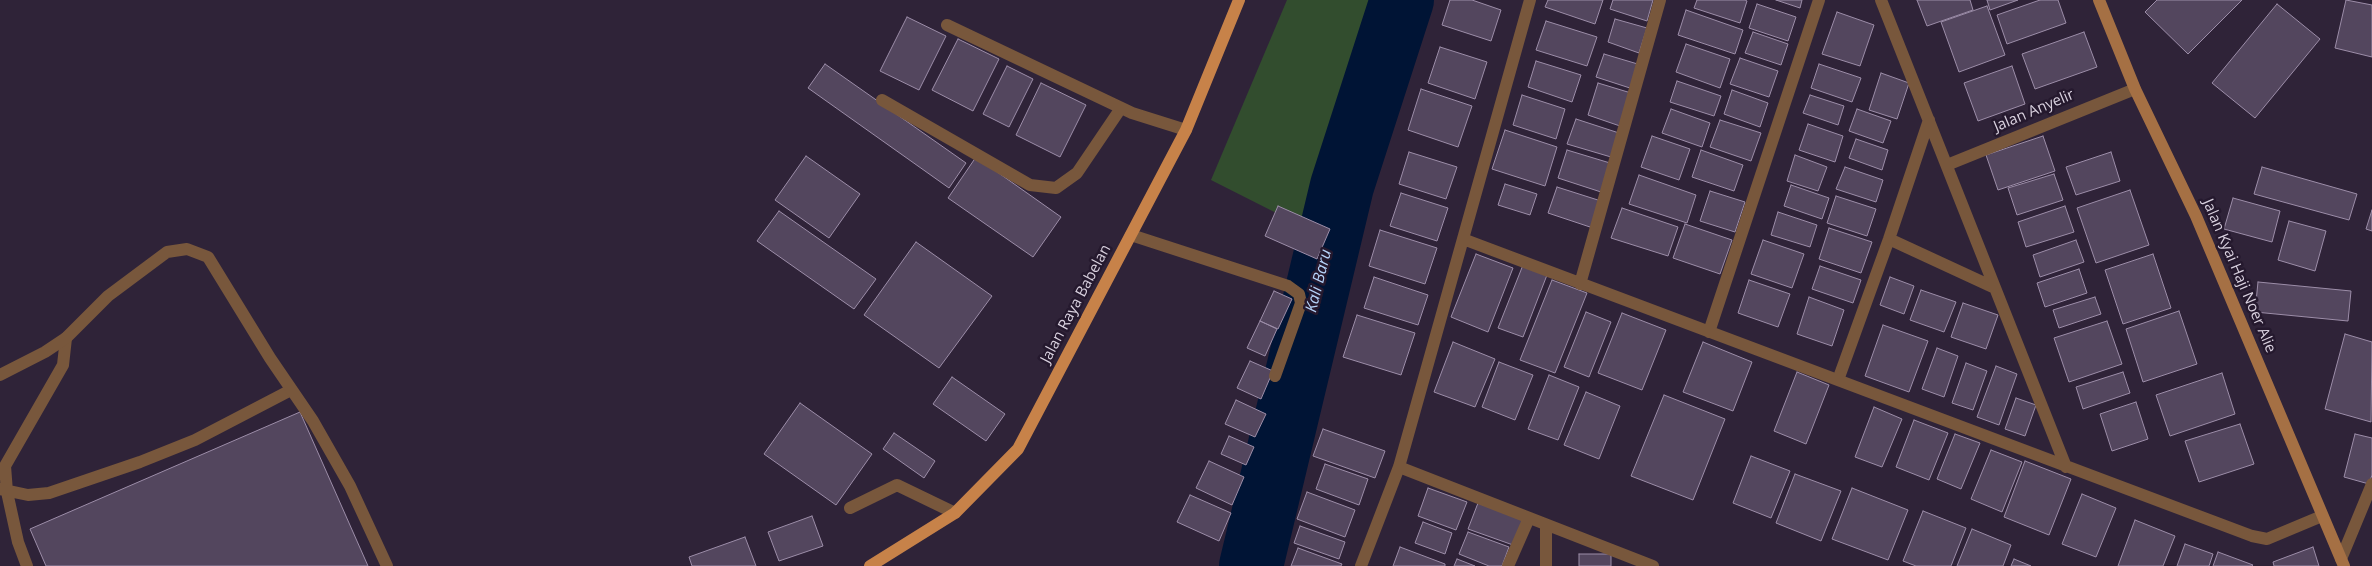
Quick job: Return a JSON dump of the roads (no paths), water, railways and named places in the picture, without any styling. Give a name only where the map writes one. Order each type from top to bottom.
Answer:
[{"type":"main road","name":"Jalan Raya Babelan","points":[[870,566],[955,514],[1018,449],[1186,130],[1239,0]]},
{"type":"street","points":[[1360,566],[1398,467],[1530,0]]},
{"type":"street","points":[[1580,284],[1660,0]]},
{"type":"street","points":[[1709,332],[1819,0]]},
{"type":"street","points":[[1881,0],[2066,467]]},
{"type":"street","name":"Jalan Kyai Haji Noer Alie","points":[[2098,0],[2135,89],[2196,216],[2343,562]]},
{"type":"street","points":[[947,25],[1121,108],[1186,130]]},
{"type":"street","name":"Jalan Anyelir","points":[[1947,166],[2106,99],[2135,89]]},
{"type":"street","points":[[882,100],[1030,185],[1056,188],[1077,173],[1121,108]]},
{"type":"street","points":[[1838,380],[1889,239],[1928,120]]},
{"type":"street","points":[[1131,235],[1288,286],[1299,294],[1301,303],[1275,376]]},
{"type":"street","points":[[1463,239],[2252,536],[2267,539],[2322,516]]},
{"type":"street","points":[[1889,239],[1995,288]]},
{"type":"street","points":[[0,375],[45,352],[66,338],[108,296],[167,252],[187,249],[208,257],[313,422],[350,486],[386,566]]},
{"type":"street","points":[[27,566],[18,542],[4,490],[6,466],[63,365],[66,338]]},
{"type":"street","points":[[4,490],[28,495],[50,493],[140,462],[195,440],[291,390]]},
{"type":"street","points":[[1398,467],[1653,566]]},
{"type":"street","points":[[2343,562],[2372,484]]},
{"type":"street","points":[[850,508],[897,485],[955,514]]},
{"type":"street","points":[[1508,566],[1529,518]]},
{"type":"street","points":[[1546,525],[1546,566]]},
{"type":"waterway","name":"Kali Baru","points":[[1251,566],[1342,186],[1402,0]]}]
